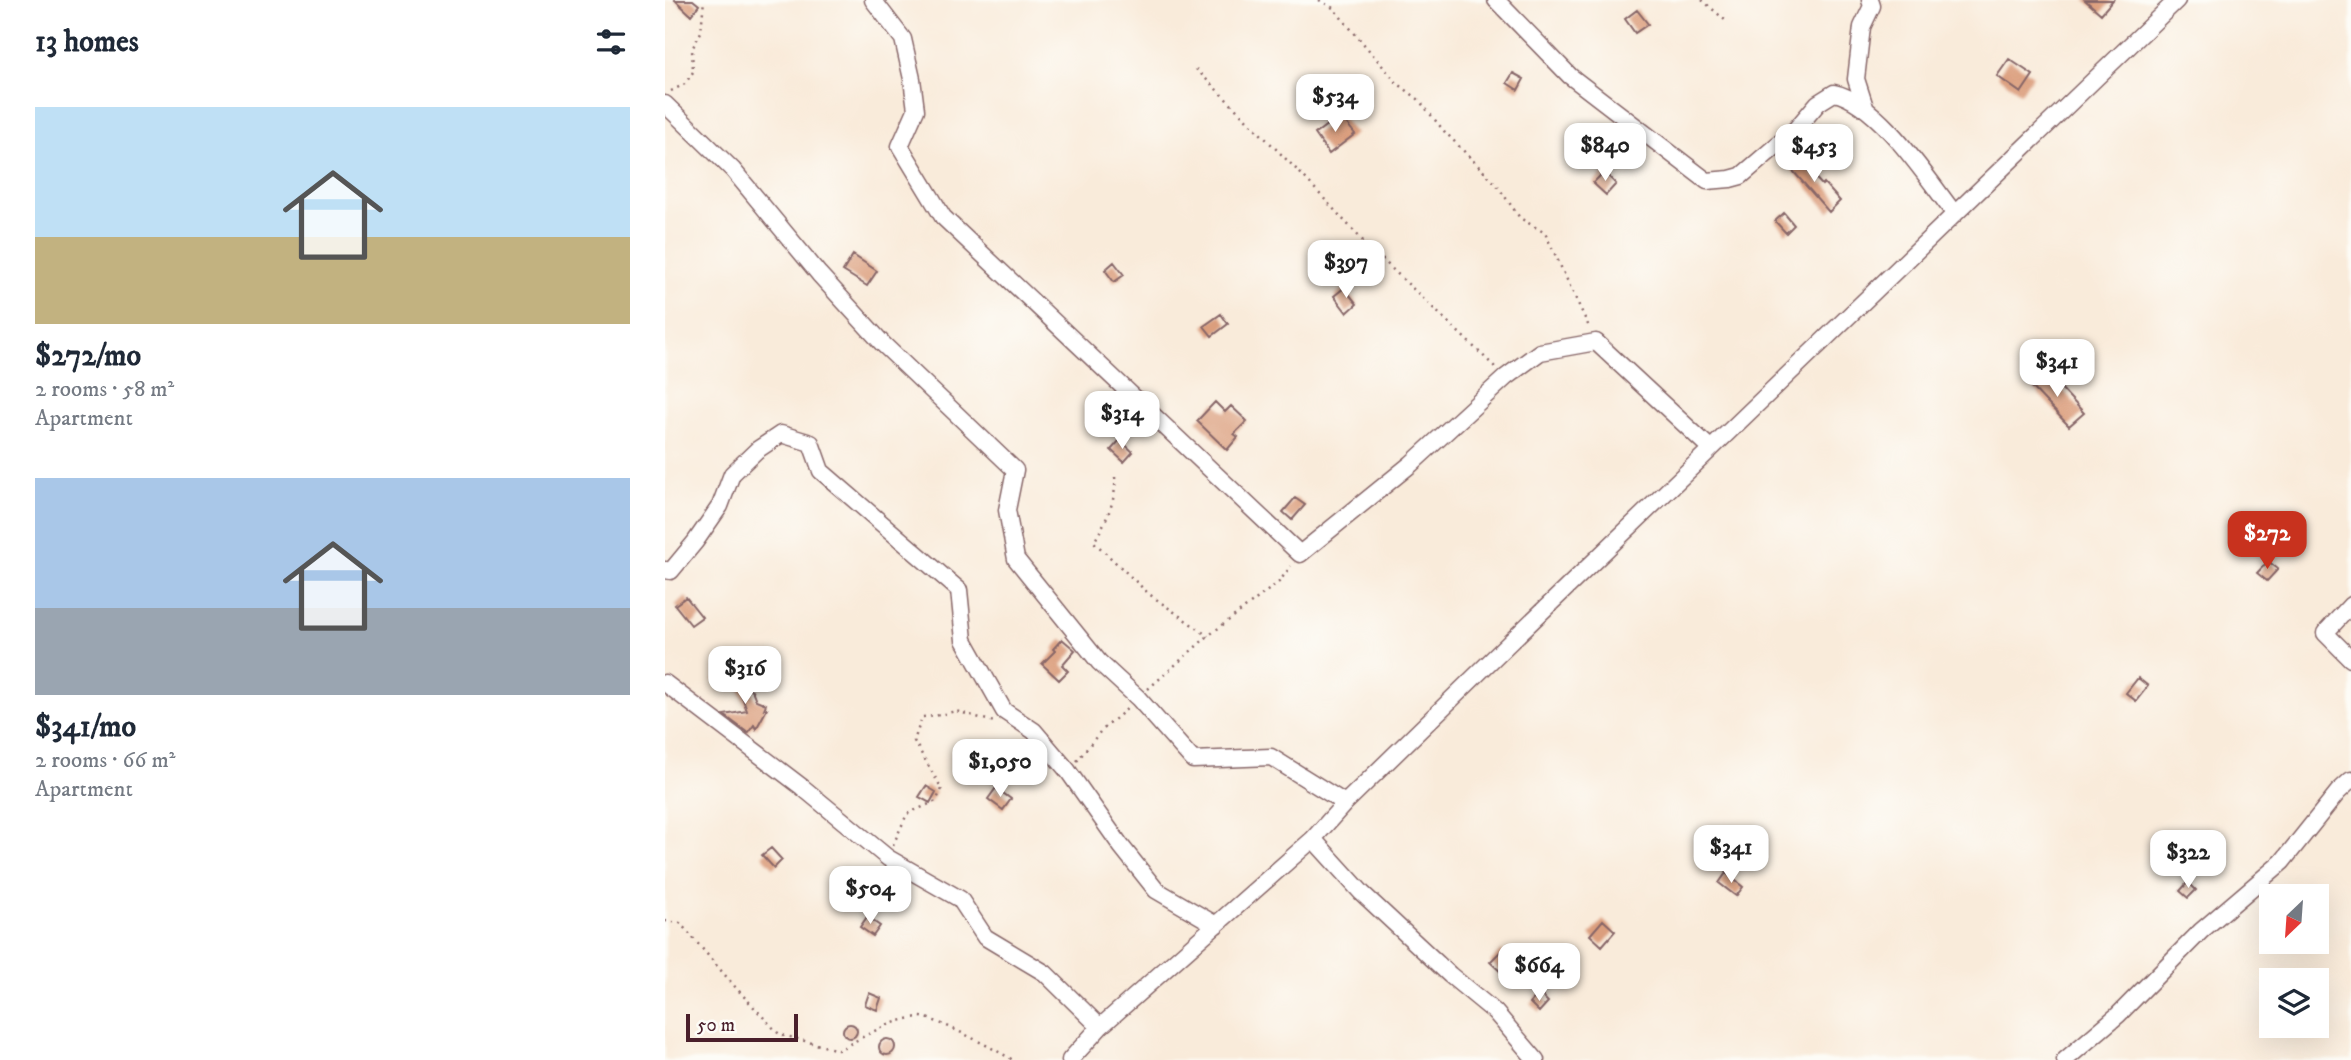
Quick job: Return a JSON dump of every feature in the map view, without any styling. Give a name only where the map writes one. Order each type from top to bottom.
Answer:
[{"type":"street","points":[[873,0],[903,39],[912,79],[916,110],[900,146],[943,217],[1300,554],[1411,464],[1506,377],[1540,352],[1596,342],[1710,448]]},
{"type":"street","points":[[1496,0],[1570,76],[1707,181],[1741,176],[1796,129],[1818,103],[1834,93],[1847,96],[1864,107],[1902,146],[1954,213]]},
{"type":"street","points":[[1864,107],[1856,79],[1862,27],[1872,6],[1870,0]]},
{"type":"street","points":[[1070,1060],[1100,1027],[1313,839],[1345,803],[1710,448],[2177,0]]},
{"type":"street","points":[[665,104],[733,170],[819,274],[883,344],[1015,470],[1007,510],[1016,559],[1099,662],[1138,698],[1193,760],[1271,757],[1345,803]]},
{"type":"street","points":[[665,570],[671,571],[695,542],[720,506],[732,474],[757,450],[781,434],[811,443],[821,471],[960,590],[964,640],[1004,711],[1034,731],[1068,771],[1156,890],[1216,925]]},
{"type":"street","points":[[2351,605],[2325,633],[2351,659]]},
{"type":"street","points":[[665,683],[802,787],[888,858],[960,899],[985,937],[1045,973],[1100,1027]]},
{"type":"street","points":[[2065,1060],[2118,1015],[2201,931],[2282,862],[2338,792],[2351,780]]},
{"type":"street","points":[[1313,839],[1362,893],[1450,975],[1495,1012],[1536,1060]]},
{"type":"path","points":[[665,93],[685,84],[693,72],[692,49],[701,32],[704,0]]},
{"type":"path","points":[[1319,0],[1333,8],[1397,83],[1417,99],[1496,184],[1520,218],[1545,233],[1596,342]]},
{"type":"path","points":[[1702,0],[1725,20]]},
{"type":"path","points":[[1196,69],[1305,178],[1364,242],[1506,377]]},
{"type":"path","points":[[1115,477],[1116,486],[1107,519],[1094,542],[1149,594],[1208,636]]},
{"type":"path","points":[[1077,762],[1100,732],[1208,636],[1279,582],[1300,554]]},
{"type":"path","points":[[888,858],[907,814],[936,801],[942,789],[914,741],[922,717],[956,710],[996,723]]},
{"type":"path","points":[[665,921],[680,923],[779,1034],[838,1050],[886,1025],[922,1017],[1013,1060]]},
{"type":"building","points":[[675,0],[693,0],[699,5],[691,15]]},
{"type":"building","points":[[2085,0],[2113,0],[2101,14]]},
{"type":"building","points":[[1637,10],[1648,24],[1635,33],[1625,19]]},
{"type":"building","points":[[2009,59],[2033,75],[2021,93],[1997,76]]},
{"type":"building","points":[[1513,73],[1524,79],[1518,90],[1507,83]]},
{"type":"building","points":[[1340,115],[1355,134],[1329,154],[1315,134]]},
{"type":"building","points":[[1794,155],[1840,201],[1829,212],[1786,163]]},
{"type":"building","points":[[1604,172],[1616,184],[1606,195],[1593,183]]},
{"type":"building","points":[[1784,213],[1794,225],[1786,233],[1775,221]]},
{"type":"building","points":[[853,255],[877,271],[867,286],[843,271]]},
{"type":"building","points":[[1114,262],[1124,275],[1114,282],[1105,270]]},
{"type":"building","points":[[1344,288],[1357,304],[1347,313],[1334,296]]},
{"type":"building","points":[[1221,314],[1228,324],[1212,336],[1204,326]]},
{"type":"building","points":[[2046,372],[2084,413],[2069,426],[2031,386]]},
{"type":"building","points":[[1215,402],[1225,412],[1231,406],[1247,421],[1234,434],[1238,437],[1227,450],[1197,421]]},
{"type":"building","points":[[1120,440],[1133,452],[1124,462],[1111,450]]},
{"type":"building","points":[[1295,498],[1305,505],[1292,520],[1283,512]]},
{"type":"building","points":[[2268,561],[2278,569],[2267,581],[2257,573]]},
{"type":"building","points":[[686,597],[702,617],[691,625],[675,605]]},
{"type":"building","points":[[1062,639],[1075,650],[1062,665],[1068,671],[1059,680],[1042,664]]},
{"type":"building","points":[[741,675],[742,687],[752,690],[756,700],[766,704],[764,709],[767,709],[756,729],[754,725],[748,733],[724,715],[747,711],[739,688],[711,679]]},
{"type":"building","points":[[2138,678],[2148,686],[2136,701],[2126,693]]},
{"type":"building","points":[[926,786],[936,792],[930,803],[919,797]]},
{"type":"building","points":[[996,788],[1011,799],[1003,810],[988,799]]},
{"type":"building","points":[[771,848],[782,860],[774,868],[762,855]]},
{"type":"building","points":[[1726,873],[1743,887],[1736,896],[1719,883]]},
{"type":"building","points":[[2188,882],[2196,890],[2188,898],[2180,891]]},
{"type":"building","points":[[867,917],[880,926],[873,936],[860,927]]},
{"type":"building","points":[[1603,920],[1615,931],[1602,946],[1590,935]]},
{"type":"building","points":[[1501,951],[1512,962],[1502,973],[1490,962]]},
{"type":"building","points":[[869,993],[881,998],[877,1010],[865,1005]]},
{"type":"building","points":[[1539,993],[1548,1002],[1539,1012],[1530,1003]]},
{"type":"building","points":[[847,1024],[853,1024],[857,1031],[853,1038],[847,1038],[843,1034],[843,1028]]},
{"type":"building","points":[[887,1039],[893,1041],[893,1053],[887,1055],[881,1053],[879,1047],[881,1041]]}]
